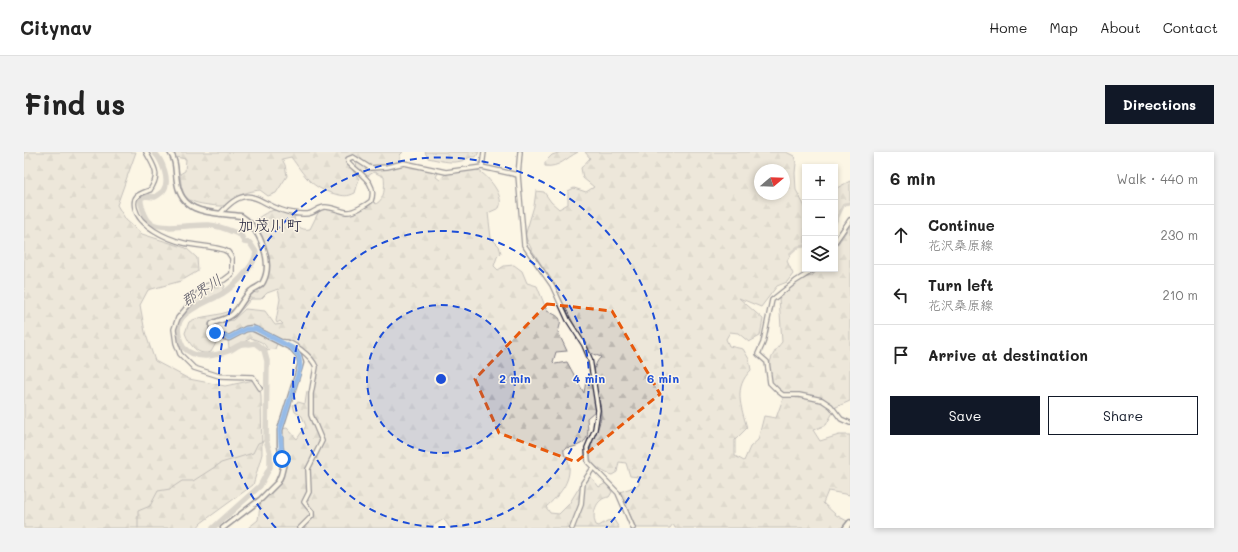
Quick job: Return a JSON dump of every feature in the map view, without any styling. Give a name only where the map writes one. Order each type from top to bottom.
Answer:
[{"type":"highway","points":[[846,528],[850,523]]},
{"type":"main road","points":[[170,152],[176,164],[179,190],[186,203],[201,211],[241,216],[250,224],[263,247],[267,267],[266,276],[261,285],[251,291],[229,318],[212,324],[212,329],[219,336],[229,338],[246,329],[252,328],[297,352],[301,363],[280,430],[283,469],[278,482],[272,489],[223,528]]},
{"type":"street","points":[[146,152],[155,168],[156,175],[150,190],[140,193],[135,199],[135,208],[140,220],[148,227],[176,240],[224,250],[228,252],[232,258],[233,270],[230,276],[221,282],[204,287],[178,318],[174,335],[180,354],[190,366],[215,375],[253,377],[260,388]]},
{"type":"street","points":[[482,167],[484,152]]},
{"type":"street","points":[[520,152],[518,175],[524,245],[552,285],[568,320],[584,345],[590,359],[598,410],[595,429],[587,448],[588,462],[618,493],[633,528]]},
{"type":"street","points":[[220,214],[231,202],[244,196],[250,196],[286,212],[306,214],[325,207],[350,212],[371,201],[373,189],[369,180],[348,162],[348,159],[353,157],[370,168],[387,167],[404,163],[446,172],[482,167],[518,175]]},
{"type":"street","points":[[838,238],[850,220]]},
{"type":"street","points":[[810,272],[796,280],[772,300],[763,343],[758,354],[767,362],[770,383],[783,395],[800,395],[822,400],[831,406],[841,419],[850,423]]},
{"type":"street","points":[[280,342],[291,343],[312,361],[316,367],[311,394],[311,415],[322,441],[308,469],[309,492],[304,500],[312,516],[300,528]]},
{"type":"street","points":[[572,528],[581,505],[583,483],[593,468]]},
{"type":"highlighted area","points":[[547,304],[612,311],[660,394],[576,462],[499,433],[475,379]]},
{"type":"green space","points":[[24,152],[136,152],[117,205],[126,220],[142,234],[186,248],[197,258],[198,271],[181,281],[148,290],[140,305],[145,332],[155,361],[189,379],[225,386],[259,379],[261,396],[262,454],[253,485],[201,523],[197,528],[24,528]]},
{"type":"green space","points":[[172,152],[403,152],[400,155],[400,162],[381,167],[366,164],[354,156],[348,157],[348,164],[359,179],[355,193],[345,196],[335,194],[314,185],[300,170],[291,157],[282,159],[287,176],[276,193],[268,196],[260,190],[249,192],[239,196],[231,204],[220,206],[195,202],[190,200],[184,194],[180,174],[185,171],[186,159],[175,157]]},
{"type":"green space","points":[[425,152],[479,152],[476,157],[453,162],[428,158]]},
{"type":"green space","points":[[561,152],[578,152],[554,166],[545,166],[545,162],[552,155]]},
{"type":"green space","points":[[585,152],[786,152],[794,156],[796,163],[796,190],[802,201],[802,246],[794,251],[787,261],[793,274],[787,282],[777,286],[761,307],[739,298],[763,319],[760,336],[749,342],[738,333],[730,332],[726,339],[729,346],[743,349],[749,359],[751,370],[745,377],[740,390],[741,405],[747,428],[735,440],[735,456],[744,461],[750,447],[758,440],[764,416],[776,418],[784,396],[783,393],[774,387],[769,375],[770,363],[774,353],[782,342],[779,298],[800,279],[812,276],[815,272],[838,272],[838,244],[850,226],[850,401],[836,407],[826,425],[813,430],[820,441],[839,435],[850,435],[850,495],[828,491],[823,503],[836,515],[847,521],[843,528],[675,528],[673,524],[670,528],[636,528],[620,492],[639,485],[639,477],[630,476],[626,463],[619,462],[617,472],[612,475],[594,465],[591,460],[590,449],[601,416],[601,409],[595,385],[594,370],[596,363],[601,357],[588,352],[554,285],[525,236],[534,206],[536,191],[544,192],[551,202],[559,209],[568,204],[568,191],[574,188],[586,192],[594,187],[583,178],[581,168],[590,158]]},
{"type":"green space","points":[[359,162],[371,170],[410,164],[439,171],[436,177],[440,180],[449,172],[471,167],[482,173],[497,190],[500,203],[499,208],[488,213],[491,238],[499,246],[501,253],[497,257],[494,266],[498,270],[504,266],[514,265],[522,271],[527,283],[537,286],[547,311],[558,316],[560,320],[558,332],[567,351],[556,352],[553,362],[555,364],[567,362],[584,393],[586,381],[592,378],[596,410],[587,418],[588,432],[586,440],[579,445],[564,449],[564,453],[569,464],[568,477],[560,493],[546,507],[550,513],[559,514],[569,504],[588,473],[599,487],[606,483],[612,492],[609,497],[601,500],[596,507],[594,516],[596,525],[599,526],[607,521],[614,520],[619,528],[450,528],[444,519],[432,526],[427,522],[427,528],[301,528],[313,517],[305,502],[310,493],[309,469],[322,444],[313,420],[312,394],[316,366],[295,345],[294,342],[289,342],[258,328],[248,327],[234,334],[224,335],[217,334],[214,328],[217,323],[233,320],[245,309],[265,311],[275,325],[283,324],[280,321],[277,323],[276,321],[280,299],[278,289],[267,293],[261,299],[251,299],[235,317],[230,318],[251,292],[258,293],[258,289],[262,287],[268,264],[253,225],[254,222],[265,213],[278,210],[288,211],[300,215],[294,217],[299,227],[310,229],[320,209],[324,208],[345,213],[373,201],[376,204],[383,196],[384,177],[374,172],[366,177],[357,169],[356,164]]},
{"type":"green space","points":[[850,181],[850,203],[843,206],[838,217],[838,200],[838,187]]},
{"type":"green space","points":[[222,283],[225,286],[222,292],[190,308],[189,306],[204,290]]},
{"type":"green space","points":[[232,310],[233,313],[209,323],[209,331],[216,343],[211,352],[202,353],[198,351],[189,341],[185,333],[189,322],[198,318],[221,314]]},
{"type":"green space","points":[[252,330],[278,341],[275,349],[267,350],[263,343],[251,338],[237,346],[229,348],[228,341],[245,331]]},
{"type":"green space","points":[[307,391],[310,394],[311,418],[320,436],[321,442],[310,464],[309,491],[304,498],[312,515],[299,528],[248,528],[258,520],[261,500],[274,490],[279,483],[286,458],[282,448],[282,429],[287,428],[297,439],[306,426],[302,416],[295,412],[293,405],[298,402],[305,404]]},
{"type":"waterway","name":"郡界川","points":[[154,152],[160,160],[166,176],[166,182],[163,191],[155,197],[145,196],[141,198],[143,210],[146,218],[150,222],[163,227],[209,225],[222,228],[241,235],[244,242],[250,243],[256,252],[255,258],[251,265],[235,284],[222,294],[199,305],[185,314],[180,320],[178,327],[179,336],[183,347],[194,354],[200,356],[219,354],[242,344],[255,343],[264,350],[267,361],[266,440],[270,453],[270,467],[260,486],[213,528]]},
{"type":"waterway","points":[[838,217],[844,204],[850,203]]},
{"type":"waterway","points":[[790,254],[798,247],[802,246]]},
{"type":"waterway","points":[[138,528],[138,511],[150,506],[158,491],[170,489],[182,481],[193,481],[221,463],[253,453],[258,443],[266,440]]},
{"type":"district","name":"加茂川町","points":[[270,224]]},
{"type":"route","points":[[215,333],[219,336],[229,338],[246,329],[252,328],[297,352],[301,360],[299,375],[280,430],[282,459]]}]
